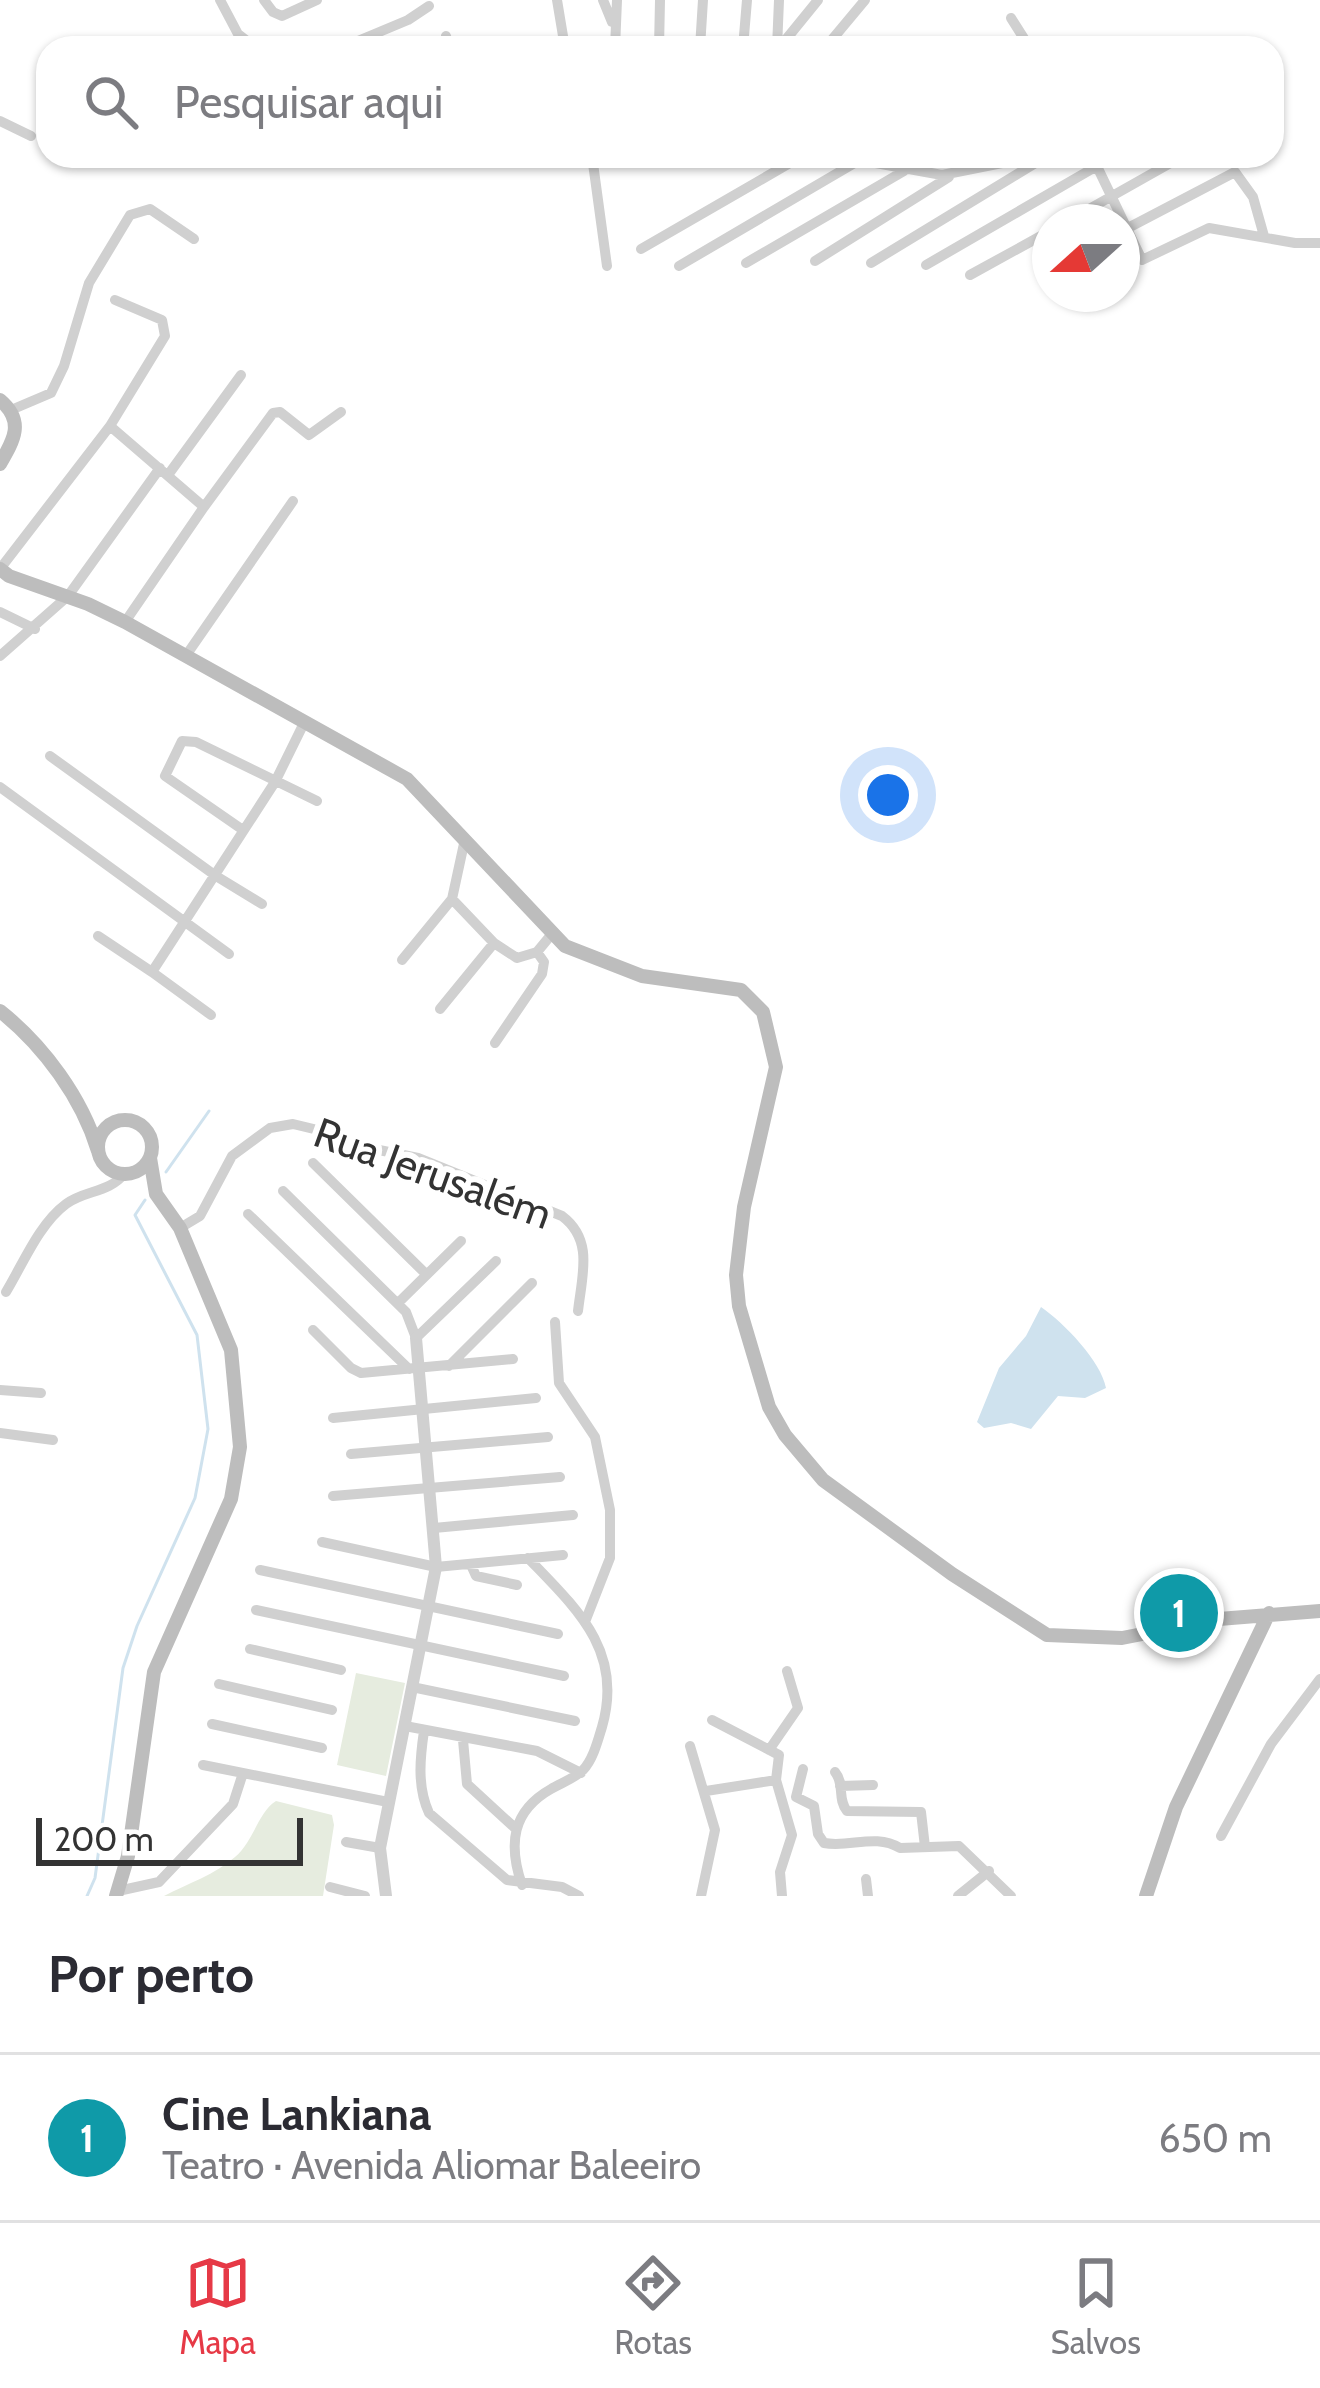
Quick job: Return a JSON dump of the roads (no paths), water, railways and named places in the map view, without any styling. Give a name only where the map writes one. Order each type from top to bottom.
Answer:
[{"type":"main road","points":[[0,464],[15,436],[6,405]]},
{"type":"main road","points":[[0,569],[125,622],[407,779],[551,935],[574,951],[625,971],[741,990],[763,1012],[776,1067],[744,1207],[737,1291],[742,1324],[769,1407],[785,1435],[823,1480],[952,1574],[1047,1635],[1122,1638],[1269,1613],[1320,1611]]},
{"type":"main road","points":[[0,1012],[36,1043],[112,1171],[127,1174],[156,1193],[180,1228],[231,1350],[237,1388],[238,1468],[231,1498],[157,1660],[128,1856],[117,1893]]},
{"type":"main road","points":[[82,1114],[142,1127],[151,1142],[156,1193]]},
{"type":"main road","points":[[98,1151],[101,1136],[112,1124]]},
{"type":"main road","points":[[127,1174],[138,1171],[150,1158]]},
{"type":"main road","points":[[1146,1896],[1176,1807],[1269,1613]]},
{"type":"street","points":[[220,0],[241,36]]},
{"type":"street","points":[[264,0],[282,16],[317,0]]},
{"type":"street","points":[[557,0],[563,36]]},
{"type":"street","points":[[603,0],[615,31]]},
{"type":"street","points":[[615,36],[616,0]]},
{"type":"street","points":[[659,36],[660,0]]},
{"type":"street","points":[[701,36],[703,0]]},
{"type":"street","points":[[744,36],[747,0]]},
{"type":"street","points":[[778,36],[779,0]]},
{"type":"street","points":[[788,36],[818,0]]},
{"type":"street","points":[[835,36],[865,0]]},
{"type":"street","points":[[370,36],[408,20],[431,2]]},
{"type":"street","points":[[1011,18],[1022,36]]},
{"type":"street","points":[[0,121],[31,136]]},
{"type":"street","points":[[594,168],[607,266]]},
{"type":"street","points":[[641,249],[781,168]]},
{"type":"street","points":[[679,266],[844,168]]},
{"type":"street","points":[[891,168],[952,175],[985,168]]},
{"type":"street","points":[[871,263],[1021,168]]},
{"type":"street","points":[[926,265],[1083,168]]},
{"type":"street","points":[[1097,168],[1115,204]]},
{"type":"street","points":[[1097,204],[1161,168]]},
{"type":"street","points":[[746,263],[904,171]]},
{"type":"street","points":[[1140,222],[1235,172],[1253,197],[1264,236]]},
{"type":"street","points":[[814,261],[952,175]]},
{"type":"street","points":[[6,405],[51,393],[64,366],[86,290],[130,215],[150,209],[194,239]]},
{"type":"street","points":[[1140,257],[1149,259],[1206,228],[1320,243]]},
{"type":"street","points":[[970,274],[1032,241]]},
{"type":"street","points":[[0,569],[110,426],[166,332],[161,320],[116,300]]},
{"type":"street","points":[[0,656],[68,596],[241,375]]},
{"type":"street","points":[[125,622],[273,412],[280,412],[309,435],[341,412]]},
{"type":"street","points":[[110,426],[203,507]]},
{"type":"street","points":[[185,656],[293,501]]},
{"type":"street","points":[[0,613],[34,628]]},
{"type":"street","points":[[152,972],[275,782],[305,721]]},
{"type":"street","points":[[243,830],[164,776],[176,747],[188,740],[317,801]]},
{"type":"street","points":[[50,756],[262,904]]},
{"type":"street","points":[[0,788],[230,954]]},
{"type":"street","points":[[402,960],[452,898],[464,839]]},
{"type":"street","points":[[452,898],[494,943],[517,958],[537,952],[551,935]]},
{"type":"street","points":[[98,936],[211,1015]]},
{"type":"street","points":[[440,1009],[494,943]]},
{"type":"street","points":[[495,1043],[542,974],[545,967],[537,952]]},
{"type":"street","name":"Rua Jerusalém","points":[[180,1228],[200,1216],[232,1156],[270,1127],[305,1125],[350,1144],[418,1158],[562,1216],[578,1230],[583,1243],[578,1311]]},
{"type":"street","points":[[313,1163],[426,1274]]},
{"type":"street","points":[[6,1292],[61,1208],[115,1186],[127,1174]]},
{"type":"street","points":[[283,1191],[398,1303],[416,1338],[414,1369],[436,1567],[380,1848],[386,1896]]},
{"type":"street","points":[[248,1214],[414,1369]]},
{"type":"street","points":[[398,1303],[461,1241]]},
{"type":"street","points":[[416,1338],[496,1261]]},
{"type":"street","points":[[449,1366],[532,1283]]},
{"type":"street","points":[[555,1322],[559,1383],[595,1436],[610,1510],[610,1558],[585,1622]]},
{"type":"street","points":[[313,1330],[355,1371],[513,1359]]},
{"type":"street","points":[[0,1390],[41,1393]]},
{"type":"street","points":[[333,1418],[536,1398]]},
{"type":"street","points":[[0,1433],[53,1440]]},
{"type":"street","points":[[351,1454],[548,1437]]},
{"type":"street","points":[[333,1496],[560,1478]]},
{"type":"street","points":[[434,1528],[573,1514]]},
{"type":"street","points":[[322,1542],[436,1567],[563,1555]]},
{"type":"street","points":[[522,1885],[514,1852],[515,1828],[530,1802],[580,1772],[590,1760],[608,1701],[604,1658],[585,1622],[528,1558]]},
{"type":"street","points":[[471,1565],[476,1576],[517,1585]]},
{"type":"street","points":[[260,1570],[558,1634]]},
{"type":"street","points":[[256,1610],[564,1676]]},
{"type":"street","points":[[250,1649],[340,1670]]},
{"type":"street","points":[[769,1750],[798,1708],[787,1671]]},
{"type":"street","points":[[1221,1836],[1265,1755],[1320,1678]]},
{"type":"street","points":[[219,1684],[332,1710]]},
{"type":"street","points":[[412,1687],[575,1720]]},
{"type":"street","points":[[712,1720],[779,1755],[776,1780],[792,1828],[780,1872],[782,1896]]},
{"type":"street","points":[[212,1724],[322,1748]]},
{"type":"street","points":[[405,1726],[537,1751],[580,1772]]},
{"type":"street","points":[[424,1731],[420,1765],[423,1801],[429,1813],[502,1877],[522,1885],[562,1887],[579,1896]]},
{"type":"street","points":[[463,1740],[467,1784],[515,1828]]},
{"type":"street","points":[[690,1746],[716,1834],[701,1896]]},
{"type":"street","points":[[203,1765],[388,1802]]},
{"type":"street","points":[[803,1769],[796,1798],[814,1806],[822,1841],[839,1845],[872,1840],[900,1848],[964,1847],[1011,1896]]},
{"type":"street","points":[[836,1772],[841,1802],[850,1813],[921,1812],[925,1847]]},
{"type":"street","points":[[117,1893],[159,1882],[236,1800],[243,1773]]},
{"type":"street","points":[[706,1791],[776,1780]]},
{"type":"street","points":[[840,1786],[873,1785]]},
{"type":"street","points":[[346,1842],[380,1848]]},
{"type":"street","points":[[958,1896],[989,1871]]},
{"type":"street","points":[[866,1879],[868,1896]]},
{"type":"street","points":[[330,1887],[364,1896]]},
{"type":"water","points":[[1041,1307],[1080,1343],[1106,1388],[1085,1398],[1058,1396],[1031,1429],[1011,1423],[984,1428],[977,1422],[999,1368],[1026,1336]]},
{"type":"waterway","points":[[166,1172],[209,1111]]},
{"type":"waterway","points":[[87,1896],[95,1878],[123,1668],[195,1498],[208,1429],[197,1335],[135,1215],[145,1200]]},
{"type":"place","name":"Cine Lankiana","points":[[1179,1613]]}]
